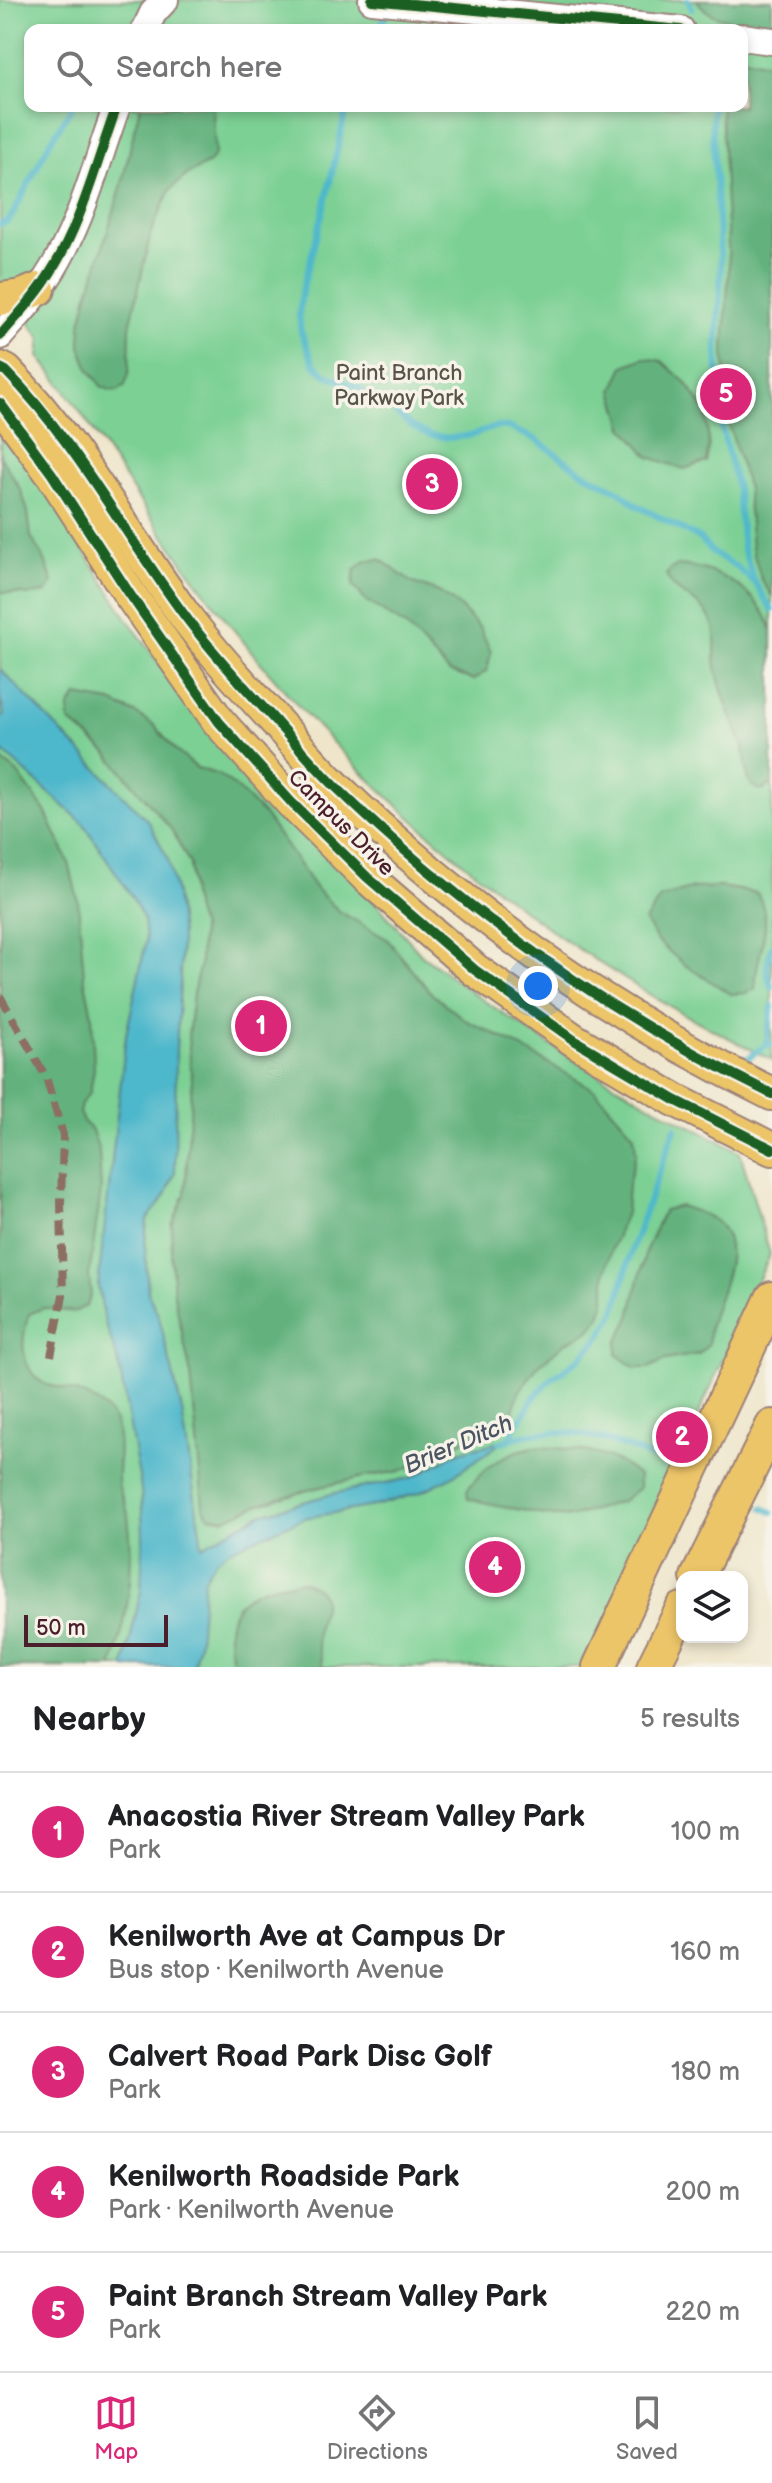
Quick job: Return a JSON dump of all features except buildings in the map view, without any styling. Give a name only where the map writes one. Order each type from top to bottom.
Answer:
[{"type":"main road","points":[[0,299],[22,296],[39,289]]},
{"type":"main road","name":"Campus Drive","points":[[0,368],[37,403],[189,620],[247,690],[336,788],[428,870],[503,931],[665,1038],[772,1094]]},
{"type":"main road","name":"Campus Drive","points":[[0,403],[52,474],[129,593],[219,722],[291,802],[367,877],[475,970],[574,1040],[675,1100],[772,1149]]},
{"type":"main road","points":[[599,1667],[772,1298]]},
{"type":"main road","points":[[700,1571],[772,1426]]},
{"type":"main road","points":[[653,1667],[676,1621]]},
{"type":"street","points":[[148,24],[165,0]]},
{"type":"street","points":[[372,0],[619,24]]},
{"type":"street","points":[[748,38],[772,41]]},
{"type":"street","points":[[0,336],[39,289],[68,239],[115,112]]},
{"type":"green space","name":"Paint Branch Parkway Park","points":[[0,0],[772,0],[772,1060],[639,988],[526,912],[421,827],[371,780],[277,682],[201,587],[39,357],[41,338],[0,286]]},
{"type":"green space","points":[[697,0],[772,0],[772,26],[720,18],[703,8]]},
{"type":"green space","points":[[748,58],[772,64],[772,596],[761,579],[752,548],[747,487],[728,421],[724,349],[729,266],[721,112],[748,112]]},
{"type":"green space","points":[[139,112],[213,112],[215,154],[209,163],[188,174],[170,190],[151,232],[130,327],[129,372],[125,385],[118,391],[101,386],[89,369],[80,346],[87,298],[121,188]]},
{"type":"green space","points":[[644,358],[662,361],[687,384],[706,412],[709,446],[706,462],[684,469],[649,457],[624,427],[613,390],[624,366]]},
{"type":"green space","points":[[0,424],[126,617],[174,684],[422,955],[564,1054],[650,1105],[740,1152],[770,1254],[586,1667],[0,1667]]},
{"type":"green space","points":[[0,456],[21,490],[31,537],[53,582],[46,593],[0,592]]},
{"type":"green space","points":[[380,559],[411,582],[439,592],[458,605],[480,628],[491,652],[487,671],[473,680],[449,672],[407,627],[365,600],[353,585],[355,569],[366,561]]},
{"type":"green space","points":[[678,565],[708,571],[735,584],[757,603],[772,630],[772,783],[764,790],[757,789],[749,781],[743,748],[718,676],[713,624],[706,612],[675,587],[666,575]]},
{"type":"green space","points":[[77,696],[111,702],[135,713],[154,725],[176,751],[197,768],[219,775],[238,789],[265,816],[317,890],[339,911],[387,939],[432,994],[467,1021],[513,1043],[595,1090],[634,1135],[636,1153],[628,1185],[626,1213],[605,1273],[605,1301],[599,1319],[588,1331],[565,1343],[538,1366],[519,1392],[511,1417],[498,1428],[476,1434],[400,1471],[312,1489],[260,1504],[225,1519],[209,1516],[203,1507],[191,1375],[174,1295],[171,1254],[172,1225],[185,1194],[192,1080],[188,1037],[200,964],[201,929],[192,898],[190,864],[171,829],[106,752],[69,721],[69,707]]},
{"type":"green space","points":[[0,759],[17,772],[45,811],[69,863],[78,900],[84,977],[92,1015],[94,1069],[90,1092],[81,1104],[79,1113],[92,1130],[99,1151],[101,1191],[89,1276],[91,1295],[86,1306],[74,1312],[43,1308],[29,1314],[24,1332],[24,1350],[28,1367],[40,1381],[82,1394],[96,1402],[109,1413],[116,1426],[118,1485],[127,1512],[131,1554],[126,1612],[112,1667],[0,1667]]},
{"type":"green space","points":[[721,887],[757,893],[764,910],[765,927],[755,989],[747,993],[731,994],[686,966],[657,941],[645,921],[660,898],[693,888]]},
{"type":"green space","points":[[680,1206],[716,1221],[727,1236],[729,1261],[710,1326],[708,1345],[699,1354],[665,1360],[648,1368],[635,1368],[617,1355],[617,1343],[630,1317],[646,1250],[664,1210]]},
{"type":"green space","points":[[533,1447],[590,1452],[617,1461],[639,1477],[639,1488],[622,1501],[571,1517],[545,1515],[468,1499],[467,1490],[488,1467],[513,1453]]},
{"type":"green space","points":[[302,1581],[320,1591],[323,1597],[317,1639],[322,1667],[233,1667],[229,1635],[235,1609],[252,1593]]},
{"type":"water","points":[[0,669],[149,822],[168,859],[181,933],[175,1172],[166,1195],[147,1220],[145,1246],[148,1293],[159,1317],[182,1411],[202,1546],[261,1514],[335,1493],[411,1478],[461,1451],[504,1441],[453,1476],[421,1492],[379,1505],[304,1518],[229,1550],[215,1561],[204,1578],[199,1643],[193,1667],[124,1667],[141,1591],[141,1488],[118,1360],[105,1323],[98,1286],[126,1035],[146,941],[144,920],[83,823],[0,749],[0,717],[4,714],[0,699]]},
{"type":"waterway","points":[[688,0],[692,9]]},
{"type":"waterway","points":[[381,24],[386,15]]},
{"type":"waterway","points":[[0,224],[8,221],[13,214],[69,112]]},
{"type":"waterway","points":[[346,112],[302,291],[299,315],[301,332],[314,364],[326,375],[358,387],[383,402],[410,425],[429,435],[450,438],[473,435],[495,427],[508,427],[535,439],[636,505],[699,538],[714,554],[737,567],[755,583]]},
{"type":"waterway","points":[[713,112],[721,268],[717,347],[720,421],[737,489],[743,548],[755,583],[772,610]]},
{"type":"waterway","points":[[772,946],[767,967],[772,987]]},
{"type":"waterway","points":[[766,1045],[772,1006]]},
{"type":"waterway","points":[[744,1061],[772,1044]]},
{"type":"waterway","points":[[509,1438],[535,1396],[550,1380],[580,1358],[600,1337],[615,1312],[633,1245],[675,1128]]},
{"type":"waterway","name":"Brier Ditch","points":[[499,1443],[544,1433],[586,1435],[627,1447],[669,1465]]},
{"type":"waterway","name":"Brier Ditch","points":[[763,1508],[772,1512]]},
{"type":"marked path","points":[[0,996],[46,1077],[63,1135],[63,1295],[51,1356]]},
{"type":"cycle path","points":[[372,0],[619,24]]},
{"type":"cycle path","points":[[0,336],[36,293],[59,258],[79,216],[115,112]]},
{"type":"cycle path","points":[[0,368],[57,430],[198,633],[337,788],[436,877],[542,958],[655,1031],[772,1094]]},
{"type":"cycle path","points":[[0,403],[52,474],[129,593],[219,722],[291,802],[367,877],[475,970],[574,1040],[675,1100],[772,1149]]},
{"type":"place","name":"Paint Branch Stream Valley Park","points":[[726,394]]},
{"type":"place","name":"Calvert Road Park Disc Golf","points":[[432,484]]},
{"type":"place","name":"Anacostia River Stream Valley Park","points":[[261,1026]]},
{"type":"place","name":"Kenilworth Ave at Campus Dr","points":[[682,1437]]},
{"type":"place","name":"Kenilworth Roadside Park","points":[[495,1567]]}]
